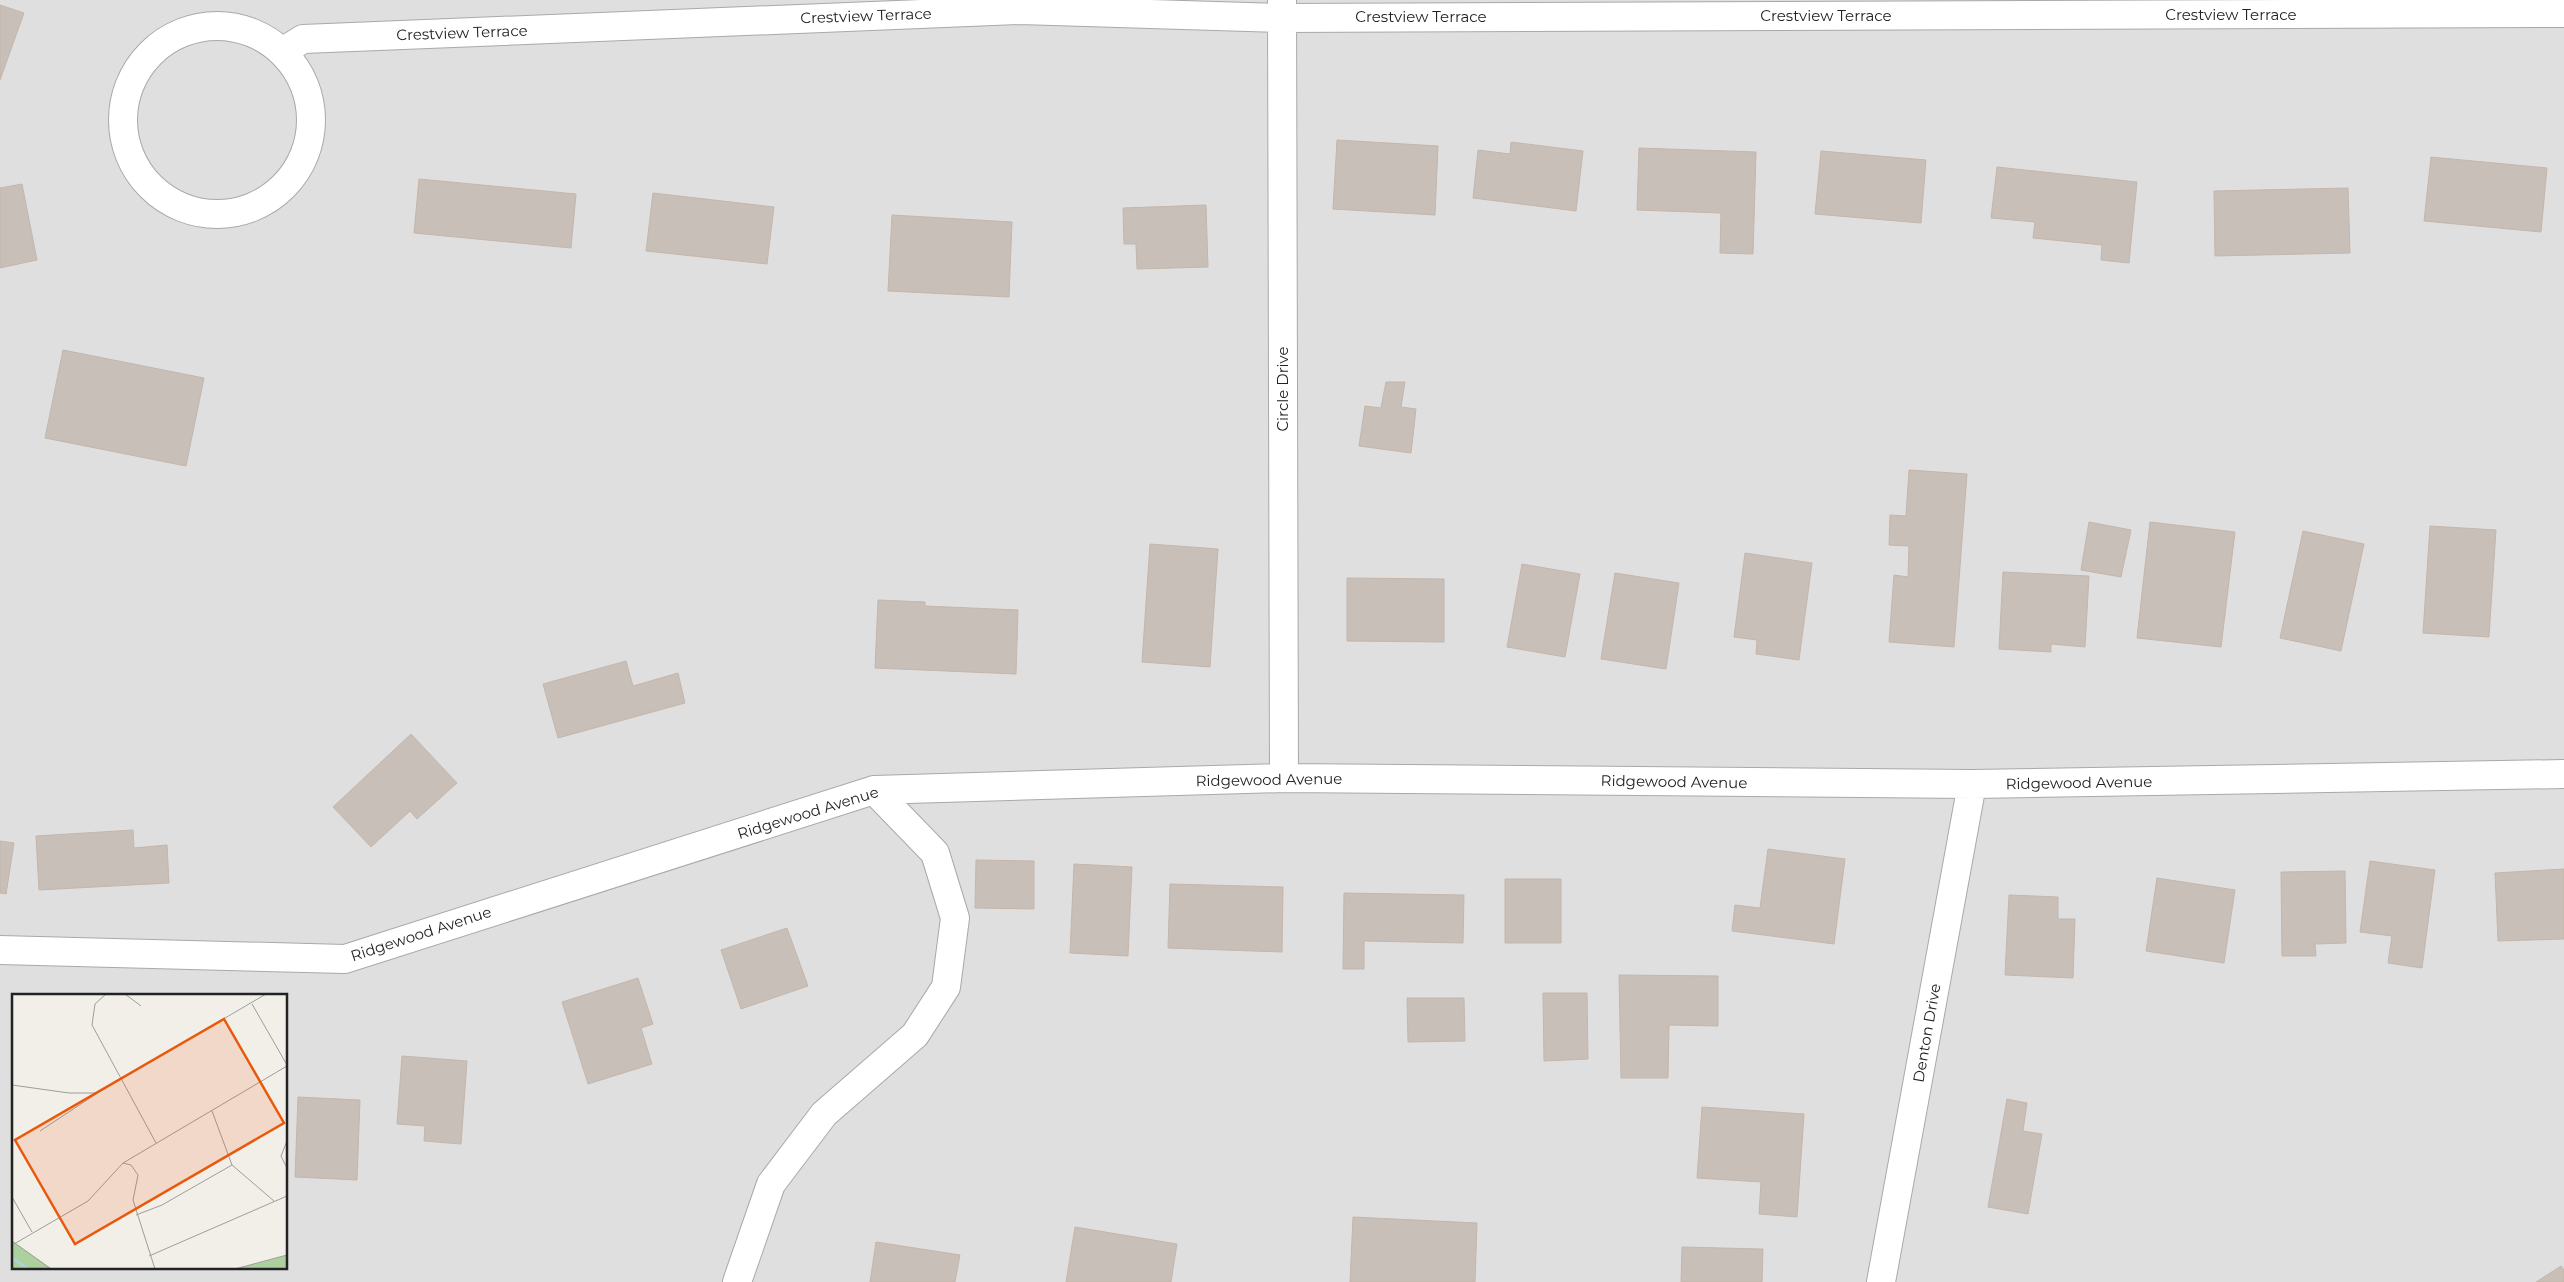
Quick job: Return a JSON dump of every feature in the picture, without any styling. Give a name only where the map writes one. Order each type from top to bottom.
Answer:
[{"type":"street","name":"Crestview Terrace","points":[[282,52],[303,39],[1010,5],[1282,9],[2564,13]]},
{"type":"street","name":"Circle Drive","points":[[1282,9],[1284,778]]},
{"type":"street","points":[[228,26],[257,35],[282,52],[302,77],[311,108],[310,140],[298,170],[277,194],[249,210],[218,215],[186,210],[158,194],[137,170],[125,142],[123,112],[130,83],[146,57],[169,38],[198,28],[228,26]]},
{"type":"street","name":"Ridgewood Avenue","points":[[0,950],[345,959],[874,790],[1284,778],[1972,784],[2564,774]]},
{"type":"street","name":"Denton Drive","points":[[1881,1282],[1972,784]]},
{"type":"street","points":[[737,1282],[771,1184],[824,1114],[915,1034],[946,987],[955,918],[935,853],[874,790]]},
{"type":"shaded area","points":[[0,0],[2564,0],[2564,1282],[0,1282]]},
{"type":"building","points":[[0,5],[24,13],[0,80]]},
{"type":"building","points":[[1337,140],[1438,146],[1435,215],[1333,209]]},
{"type":"building","points":[[1511,142],[1583,151],[1576,211],[1473,198],[1478,150],[1510,154]]},
{"type":"building","points":[[1639,148],[1756,152],[1753,254],[1720,253],[1721,213],[1637,210]]},
{"type":"building","points":[[1821,151],[1926,160],[1921,223],[1815,214]]},
{"type":"building","points":[[2431,157],[2547,168],[2541,232],[2424,221]]},
{"type":"building","points":[[1997,167],[2137,182],[2129,263],[2101,260],[2102,245],[2033,238],[2035,222],[1991,218]]},
{"type":"building","points":[[419,179],[576,194],[571,248],[414,233]]},
{"type":"building","points":[[22,184],[37,260],[0,268],[0,188]]},
{"type":"building","points":[[2348,188],[2350,253],[2215,256],[2214,191]]},
{"type":"building","points":[[653,193],[774,207],[767,264],[646,251]]},
{"type":"building","points":[[1206,205],[1208,267],[1137,269],[1136,244],[1124,244],[1123,208]]},
{"type":"building","points":[[892,215],[1012,222],[1009,297],[888,291]]},
{"type":"building","points":[[63,350],[204,378],[186,466],[45,438]]},
{"type":"building","points":[[1386,382],[1405,382],[1401,407],[1416,409],[1411,453],[1359,446],[1365,406],[1381,408]]},
{"type":"building","points":[[1909,470],[1967,474],[1954,647],[1889,642],[1894,575],[1908,577],[1909,546],[1889,545],[1890,515],[1906,516]]},
{"type":"building","points":[[2089,522],[2131,530],[2121,577],[2081,570]]},
{"type":"building","points":[[2150,522],[2235,532],[2221,647],[2137,638]]},
{"type":"building","points":[[2430,526],[2496,530],[2489,637],[2423,633]]},
{"type":"building","points":[[2303,531],[2364,544],[2341,651],[2280,638]]},
{"type":"building","points":[[1150,544],[1218,549],[1210,667],[1142,662]]},
{"type":"building","points":[[1745,553],[1812,563],[1799,660],[1756,654],[1757,640],[1734,637]]},
{"type":"building","points":[[1522,564],[1580,574],[1565,657],[1507,647]]},
{"type":"building","points":[[2003,572],[2089,576],[2085,647],[2051,644],[2051,652],[1999,649]]},
{"type":"building","points":[[1615,573],[1679,583],[1666,669],[1601,659]]},
{"type":"building","points":[[1347,578],[1444,579],[1444,642],[1347,641]]},
{"type":"building","points":[[878,600],[925,602],[925,606],[1018,610],[1016,674],[875,668]]},
{"type":"building","points":[[626,661],[633,686],[678,673],[685,703],[558,738],[543,684]]},
{"type":"building","points":[[411,734],[457,783],[417,819],[410,811],[371,847],[333,807]]},
{"type":"building","points":[[133,830],[134,848],[167,845],[169,883],[39,890],[36,836]]},
{"type":"building","points":[[0,841],[14,843],[6,894],[0,893]]},
{"type":"building","points":[[1768,849],[1845,859],[1834,944],[1732,931],[1735,905],[1760,908]]},
{"type":"building","points":[[976,860],[1034,861],[1034,909],[975,908]]},
{"type":"building","points":[[2370,861],[2435,870],[2422,968],[2388,963],[2392,936],[2360,932]]},
{"type":"building","points":[[1074,864],[1132,867],[1128,956],[1070,953]]},
{"type":"building","points":[[2564,869],[2564,939],[2498,941],[2495,873]]},
{"type":"building","points":[[2345,871],[2346,943],[2315,944],[2316,956],[2282,956],[2281,872]]},
{"type":"building","points":[[2157,878],[2235,890],[2224,963],[2146,951]]},
{"type":"building","points":[[1505,879],[1561,879],[1561,943],[1505,943]]},
{"type":"building","points":[[1170,884],[1283,887],[1282,952],[1168,948]]},
{"type":"building","points":[[1344,893],[1464,895],[1463,943],[1364,941],[1364,969],[1343,969]]},
{"type":"building","points":[[2009,895],[2058,897],[2058,919],[2075,919],[2073,978],[2005,975]]},
{"type":"building","points":[[787,928],[808,986],[741,1009],[721,950]]},
{"type":"building","points":[[1619,975],[1718,976],[1718,1026],[1669,1025],[1668,1078],[1621,1078]]},
{"type":"building","points":[[638,978],[653,1024],[641,1028],[652,1064],[588,1084],[562,1002]]},
{"type":"building","points":[[1543,993],[1587,993],[1588,1059],[1544,1061]]},
{"type":"building","points":[[1407,998],[1464,998],[1465,1041],[1408,1042]]},
{"type":"building","points":[[402,1056],[467,1061],[461,1144],[424,1141],[425,1126],[397,1124]]},
{"type":"building","points":[[298,1097],[360,1100],[357,1180],[295,1177]]},
{"type":"building","points":[[2007,1099],[2027,1103],[2023,1131],[2042,1134],[2028,1214],[1988,1207]]},
{"type":"building","points":[[1702,1107],[1804,1114],[1797,1217],[1759,1214],[1761,1182],[1697,1178]]},
{"type":"building","points":[[1353,1217],[1477,1223],[1475,1282],[1350,1282]]},
{"type":"building","points":[[1075,1227],[1177,1244],[1171,1282],[1066,1282]]},
{"type":"building","points":[[876,1242],[960,1255],[955,1282],[870,1282]]},
{"type":"building","points":[[1682,1247],[1763,1249],[1762,1282],[1681,1282]]},
{"type":"building","points":[[2561,1266],[2564,1270],[2564,1282],[2536,1282]]}]
